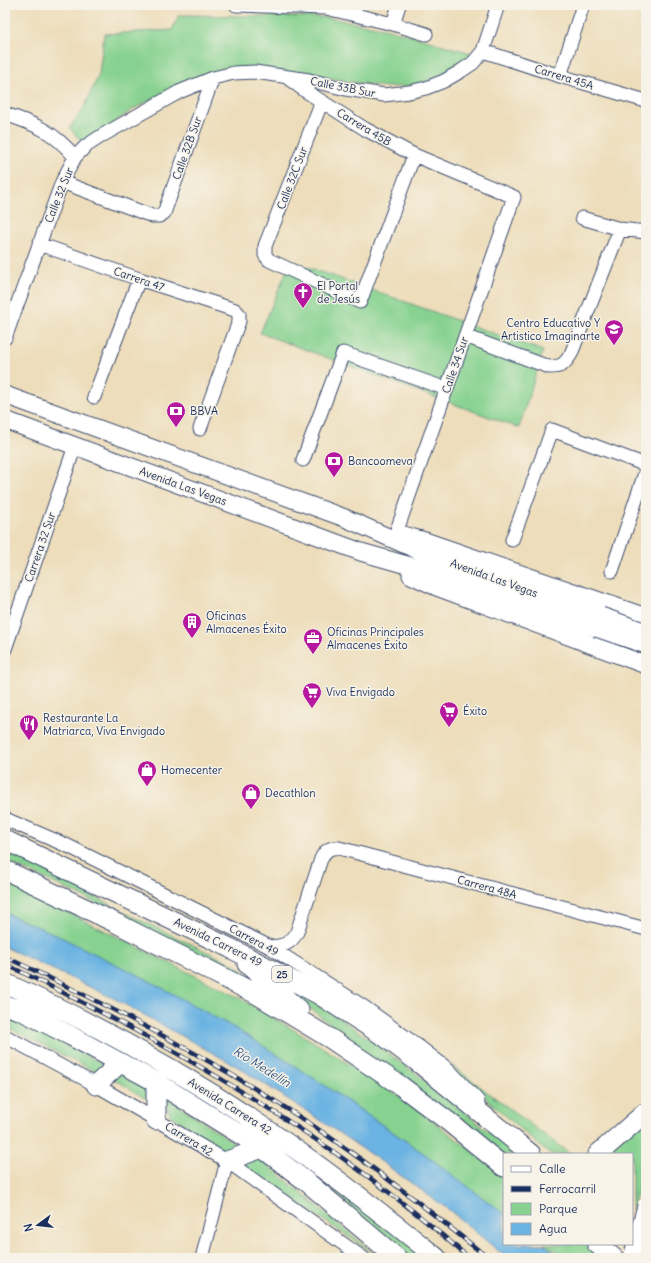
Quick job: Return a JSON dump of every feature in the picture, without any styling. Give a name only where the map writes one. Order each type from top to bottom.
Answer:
[{"type":"highway","name":"Avenida Carrera 49","points":[[5,840],[230,948],[312,990],[356,1017],[419,1063],[530,1153]]},
{"type":"highway","points":[[5,870],[125,927],[258,995],[331,1039],[401,1086],[449,1122],[503,1166]]},
{"type":"highway","points":[[230,948],[331,1039]]},
{"type":"highway","name":"Avenida Carrera 42","points":[[5,983],[99,1029],[202,1088],[284,1142],[338,1180],[377,1209],[437,1258]]},
{"type":"highway","name":"Avenida Carrera 42","points":[[5,1001],[13,1008],[71,1036],[156,1082],[268,1152],[397,1258]]},
{"type":"highway","points":[[96,1085],[120,1063]]},
{"type":"highway","points":[[156,1082],[156,1120]]},
{"type":"highway","points":[[599,1153],[646,1112]]},
{"type":"highway","points":[[227,1161],[268,1152],[338,1180]]},
{"type":"highway","points":[[633,1239],[646,1250]]},
{"type":"highway","points":[[598,1245],[614,1258]]},
{"type":"main road","name":"Avenida Las Vegas","points":[[5,395],[345,518],[428,542],[641,616]]},
{"type":"main road","name":"Avenida Las Vegas","points":[[5,420],[362,552],[599,622],[646,632]]},
{"type":"main road","name":"Avenida Las Vegas","points":[[345,518],[424,553],[599,622],[646,646]]},
{"type":"main road","name":"Avenida Las Vegas","points":[[362,552],[437,587],[643,665]]},
{"type":"main road","points":[[622,656],[635,646],[642,636],[641,616]]},
{"type":"main road","points":[[632,1258],[646,1206]]},
{"type":"main road","points":[[644,1258],[646,1250]]},
{"type":"street","points":[[236,5],[326,6],[426,34]]},
{"type":"street","points":[[393,24],[399,5]]},
{"type":"street","name":"Calle 33B Sur","points":[[287,77],[384,95],[426,88],[444,81],[462,71],[473,63],[484,51],[498,5]]},
{"type":"street","points":[[560,76],[583,5]]},
{"type":"street","name":"Carrera 45A","points":[[484,51],[560,76],[646,101]]},
{"type":"street","name":"Carrera 45B","points":[[213,78],[234,73],[255,72],[287,77],[365,129],[414,155],[514,197]]},
{"type":"street","name":"Calle 32 Sur","points":[[5,338],[62,182],[75,157],[86,146],[103,135],[179,92],[213,78]]},
{"type":"street","name":"Calle 32B Sur","points":[[62,182],[152,216],[159,216],[164,213],[213,78]]},
{"type":"street","name":"Calle 32C Sur","points":[[322,101],[265,246],[265,255],[269,260],[360,302],[414,155]]},
{"type":"street","points":[[5,114],[50,133],[75,157]]},
{"type":"street","name":"Calle 34 Sur","points":[[396,533],[514,197]]},
{"type":"street","points":[[582,218],[620,229],[646,232]]},
{"type":"street","points":[[465,336],[549,368],[558,367],[565,364],[571,354],[620,229]]},
{"type":"street","name":"Carrera 47","points":[[39,244],[139,279],[235,310],[239,314],[239,321],[200,429]]},
{"type":"street","points":[[94,397],[139,279]]},
{"type":"street","points":[[303,460],[343,353],[447,389]]},
{"type":"street","points":[[512,540],[552,430],[646,465]]},
{"type":"street","name":"Carrera 32 Sur","points":[[5,649],[75,446]]},
{"type":"street","points":[[612,571],[646,470]]},
{"type":"street","name":"Carrera 49","points":[[5,819],[68,846],[270,947],[364,1008],[418,1046],[448,1070],[510,1136]]},
{"type":"street","name":"Carrera 48A","points":[[270,947],[281,946],[293,939],[297,932],[321,859],[327,850],[333,848],[339,848],[646,928]]},
{"type":"street","name":"Carrera 42","points":[[5,1036],[96,1085],[227,1161],[356,1256]]},
{"type":"street","points":[[202,1258],[227,1161]]},
{"type":"green space","points":[[179,15],[323,17],[388,29],[471,53],[461,64],[445,74],[430,81],[411,86],[387,87],[356,83],[316,75],[234,67],[174,87],[132,110],[85,143],[75,135],[70,127],[84,108],[99,74],[104,34],[172,30]]},
{"type":"green space","points":[[291,261],[543,351],[519,428],[260,333]]},
{"type":"green space","points":[[5,850],[34,863],[123,912],[235,965],[281,1000],[110,910],[5,861]]},
{"type":"green space","points":[[5,881],[238,997],[314,1042],[404,1099],[503,1176],[503,1213],[426,1155],[315,1079],[236,1029],[144,978],[50,932],[5,913]]},
{"type":"green space","points":[[277,982],[341,1019],[418,1075],[516,1153],[503,1153],[503,1154],[375,1060]]},
{"type":"green space","points":[[5,1014],[34,1027],[107,1066],[94,1071],[5,1026]]},
{"type":"green space","points":[[450,1064],[569,1153],[548,1153],[464,1079]]},
{"type":"green space","points":[[122,1072],[147,1088],[148,1100],[111,1077]]},
{"type":"green space","points":[[165,1096],[239,1146],[224,1152],[170,1115]]},
{"type":"green space","points":[[646,1117],[646,1164],[633,1208],[633,1153],[604,1153]]},
{"type":"green space","points":[[259,1158],[380,1258],[240,1164]]},
{"type":"green space","points":[[331,1182],[427,1258],[411,1258],[331,1190]]},
{"type":"green space","points":[[545,1245],[586,1245],[602,1258],[579,1258],[549,1248]]},
{"type":"water","name":"Río Medellín","points":[[5,913],[50,932],[144,978],[236,1029],[315,1079],[426,1155],[503,1213],[503,1245],[545,1245],[561,1258],[507,1258],[449,1210],[379,1160],[238,1067],[113,998],[5,947]]},
{"type":"railway","points":[[5,957],[153,1030],[267,1096],[315,1127],[366,1163],[488,1258]]},
{"type":"railway","points":[[5,964],[128,1026],[247,1095],[305,1132],[361,1171],[416,1213],[469,1258]]},
{"type":"place","name":"El Portal de Jesús","points":[[303,309]]},
{"type":"place","name":"Centro Educativo Y Artistico Imaginarte","points":[[614,346]]},
{"type":"place","name":"BBVA","points":[[176,428]]},
{"type":"place","name":"Bancoomeva","points":[[334,478]]},
{"type":"place","name":"Oficinas Almacenes Éxito","points":[[192,639]]},
{"type":"place","name":"Oficinas Principales Almacenes Éxito","points":[[313,655]]},
{"type":"place","name":"Viva Envigado","points":[[312,709]]},
{"type":"place","name":"Éxito","points":[[449,728]]},
{"type":"place","name":"Restaurante La Matriarca, Viva Envigado","points":[[29,741]]},
{"type":"place","name":"Homecenter","points":[[147,787]]},
{"type":"place","name":"Decathlon","points":[[251,810]]}]
